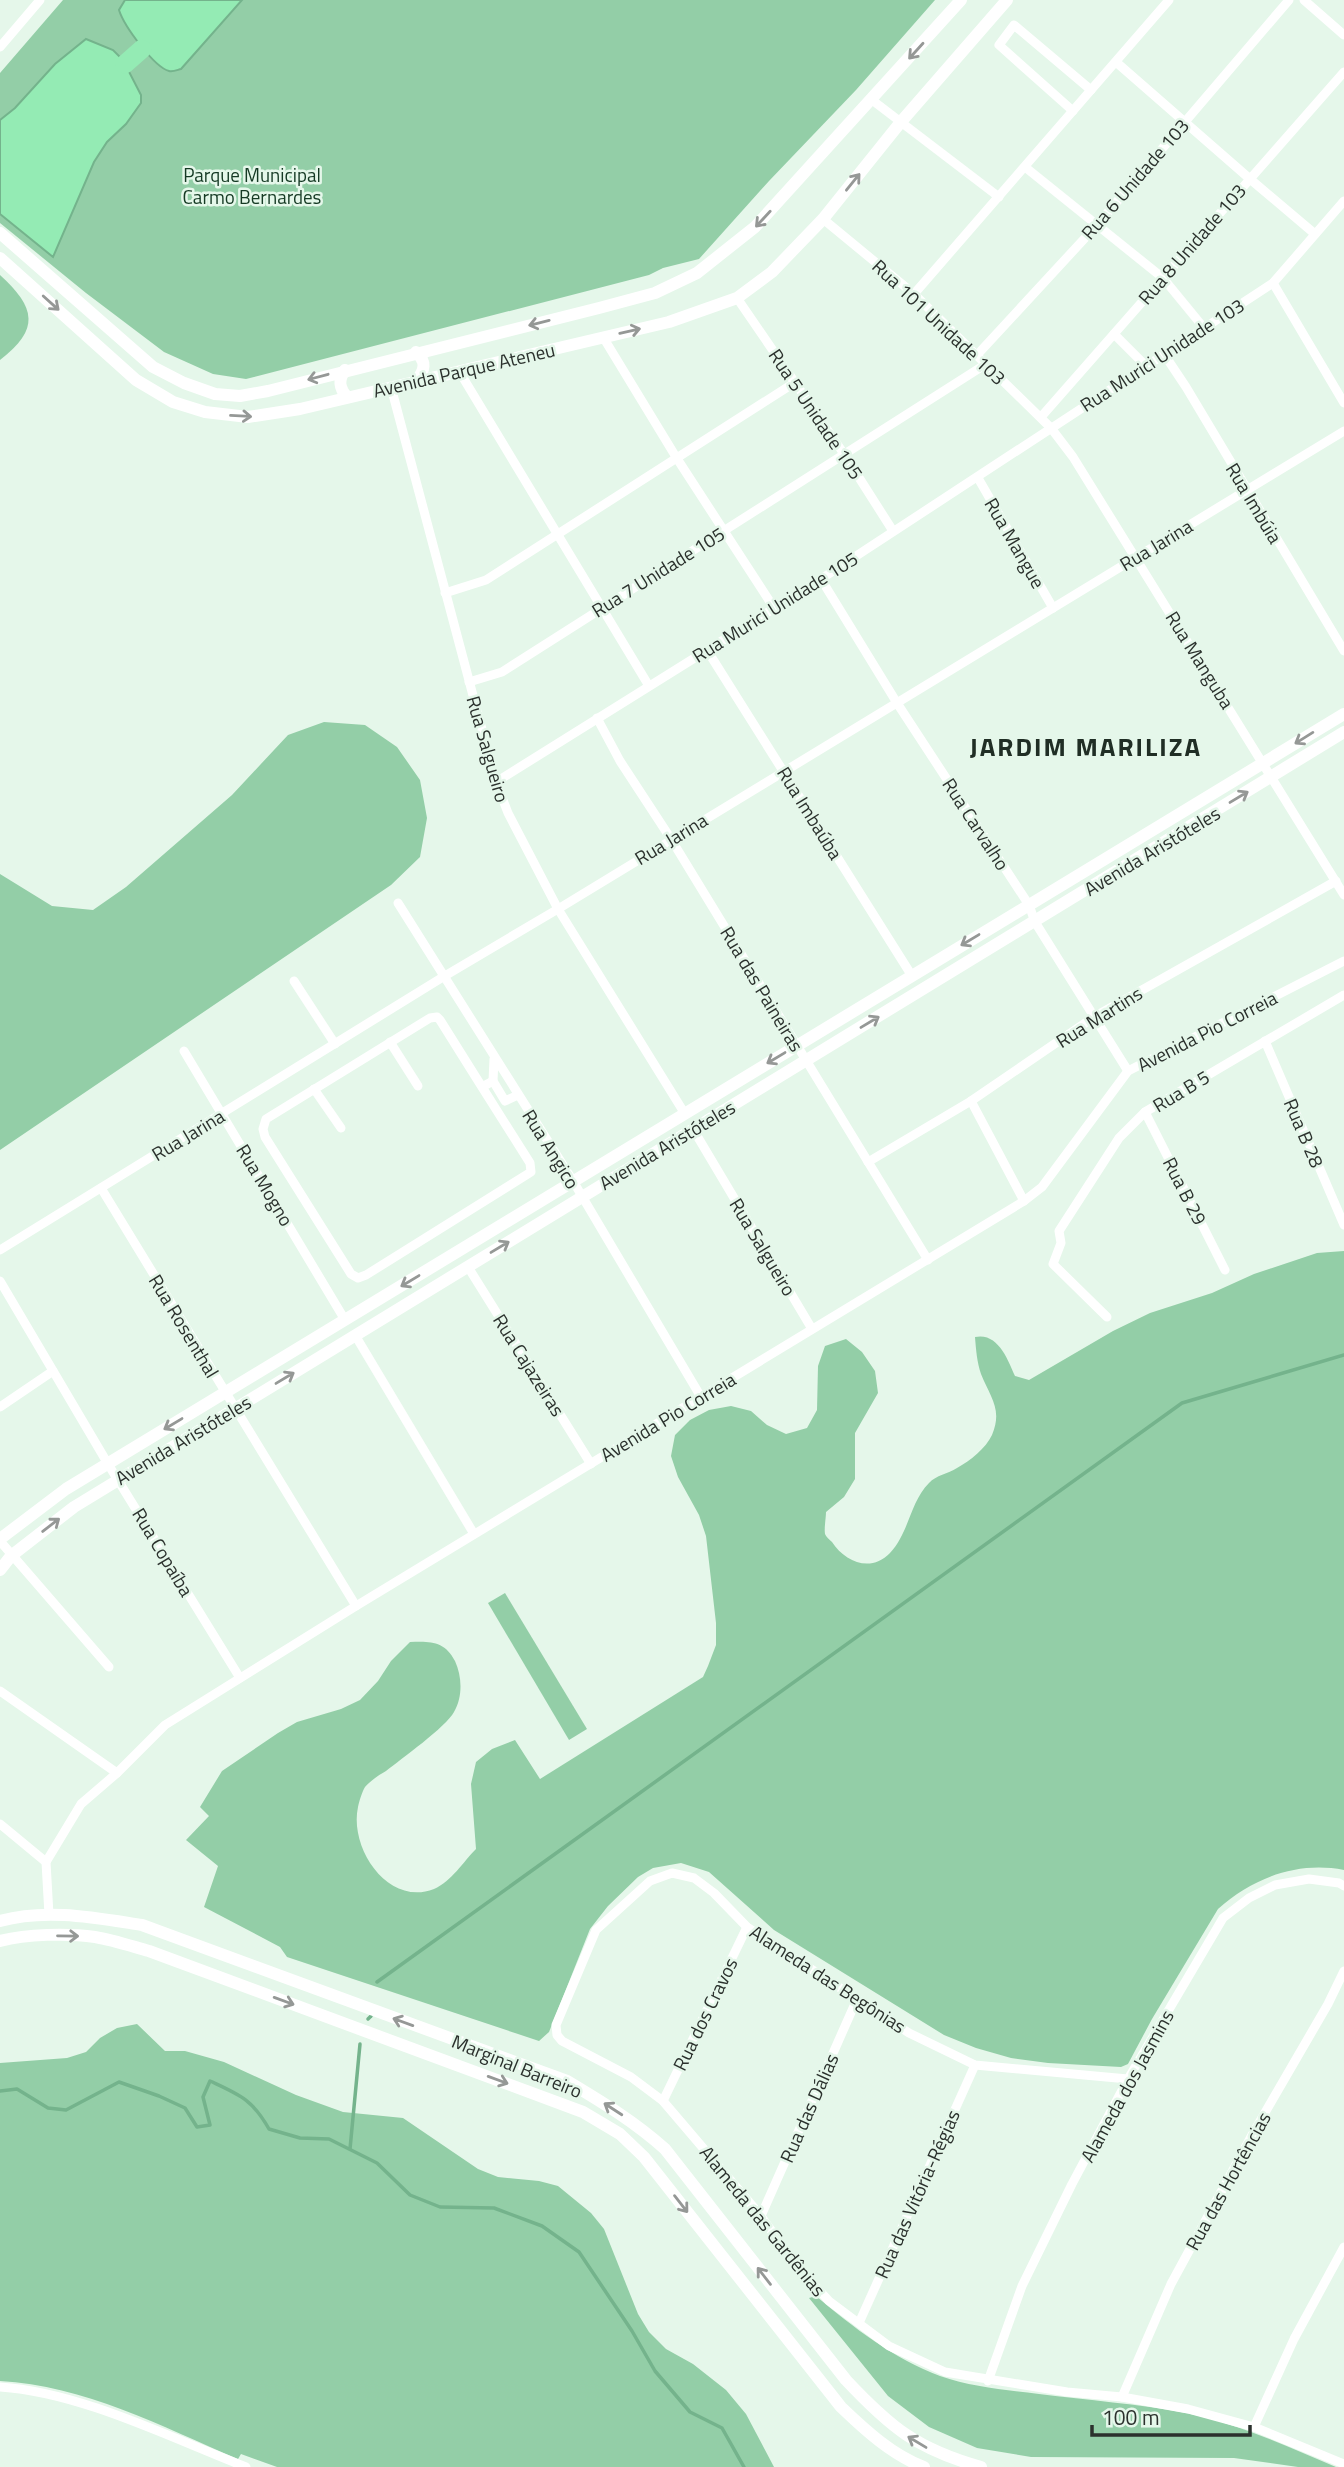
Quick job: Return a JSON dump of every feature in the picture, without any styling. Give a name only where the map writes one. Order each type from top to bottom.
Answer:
[{"type":"street","points":[[0,47],[40,0]]},
{"type":"street","name":"Avenida Parque Ateneu","points":[[0,233],[153,367],[184,383],[215,394],[240,396],[633,299],[655,293],[697,274],[755,227],[961,0]]},
{"type":"street","name":"Avenida Parque Ateneu","points":[[0,258],[136,380],[173,401],[205,412],[248,417],[300,410],[669,322],[737,298],[772,272],[823,219],[1007,0]]},
{"type":"street","name":"Rua 6 Unidade 103","points":[[977,355],[1097,225],[1289,0]]},
{"type":"street","points":[[1304,0],[1344,35]]},
{"type":"street","points":[[914,294],[1116,62],[1164,2]]},
{"type":"street","points":[[1073,111],[999,45],[1014,25],[1091,90]]},
{"type":"street","points":[[1116,62],[1315,234]]},
{"type":"street","name":"Rua 8 Unidade 103","points":[[1041,417],[1344,72]]},
{"type":"street","points":[[872,100],[999,197]]},
{"type":"street","points":[[1025,167],[1163,278],[1204,328]]},
{"type":"street","name":"Rua Murici Unidade 103","points":[[1051,428],[1273,283],[1344,201]]},
{"type":"street","name":"Rua 101 Unidade 103","points":[[823,219],[914,294],[1051,428]]},
{"type":"street","points":[[1273,283],[1344,403]]},
{"type":"street","name":"Rua 5 Unidade 105","points":[[737,298],[844,454],[893,531]]},
{"type":"street","points":[[1114,334],[1146,366]]},
{"type":"street","points":[[603,337],[676,457],[774,608]]},
{"type":"street","points":[[416,352],[422,357],[424,366],[416,381]]},
{"type":"street","name":"Rua Imbúia","points":[[1164,354],[1344,651]]},
{"type":"street","name":"Rua 7 Unidade 105","points":[[469,682],[502,672],[986,364]]},
{"type":"street","points":[[345,370],[340,383],[341,391],[347,397]]},
{"type":"street","points":[[459,371],[649,686]]},
{"type":"street","points":[[445,593],[486,580],[794,383]]},
{"type":"street","name":"Rua Salgueiro","points":[[391,387],[496,782],[508,813],[558,909],[685,1114]]},
{"type":"street","name":"Rua Murici Unidade 105","points":[[496,782],[821,579],[1051,428]]},
{"type":"street","name":"Rua Manguba","points":[[1051,428],[1073,457],[1273,776],[1344,895]]},
{"type":"street","name":"Rua Jarina","points":[[0,1250],[443,976],[558,909],[1344,431]]},
{"type":"street","name":"Rua Mangue","points":[[978,478],[1053,608]]},
{"type":"street","name":"Rua Carvalho","points":[[821,579],[897,703],[1028,905],[1035,922],[1128,1071]]},
{"type":"street","name":"Rua Imbaúba","points":[[707,650],[912,976]]},
{"type":"street","name":"Avenida Aristóteles","points":[[0,1540],[66,1489],[1344,714]]},
{"type":"street","name":"Rua das Paineiras","points":[[597,718],[620,761],[671,839],[928,1259]]},
{"type":"street","name":"Avenida Aristóteles","points":[[0,1570],[11,1556],[74,1507],[1344,732]]},
{"type":"street","name":"Rua Martins","points":[[868,1162],[971,1101],[1094,1017],[1336,881]]},
{"type":"street","name":"Rua Angico","points":[[398,903],[573,1181],[701,1397]]},
{"type":"street","name":"Avenida Pio Correia","points":[[47,1862],[81,1804],[166,1724],[1024,1201],[1042,1187],[1128,1071],[1344,961]]},
{"type":"street","points":[[294,981],[335,1044]]},
{"type":"street","name":"Rua B 5","points":[[1107,1317],[1052,1264],[1061,1243],[1059,1231],[1119,1138],[1145,1112],[1344,995]]},
{"type":"street","points":[[437,1017],[482,1087],[530,1163],[532,1167],[528,1175],[358,1278],[351,1274],[265,1137],[263,1129],[266,1119],[430,1018],[437,1017]]},
{"type":"street","name":"Rua B 28","points":[[1265,1041],[1344,1225]]},
{"type":"street","points":[[390,1042],[418,1086]]},
{"type":"street","name":"Rua Mogno","points":[[184,1051],[345,1320]]},
{"type":"street","points":[[494,1057],[493,1081],[505,1101]]},
{"type":"street","points":[[482,1087],[493,1081]]},
{"type":"street","points":[[314,1089],[341,1128]]},
{"type":"street","points":[[495,1107],[518,1095]]},
{"type":"street","points":[[971,1101],[1024,1201]]},
{"type":"street","name":"Rua B 29","points":[[1145,1112],[1225,1270]]},
{"type":"street","name":"Rua Salgueiro","points":[[693,1129],[812,1329]]},
{"type":"street","name":"Rua Rosenthal","points":[[101,1188],[356,1606]]},
{"type":"street","name":"Rua Cajazeiras","points":[[468,1267],[591,1464]]},
{"type":"street","name":"Rua Copaíba","points":[[0,1281],[108,1464],[240,1678]]},
{"type":"street","points":[[355,1335],[474,1535]]},
{"type":"street","points":[[0,1407],[54,1371]]},
{"type":"street","points":[[0,1540],[109,1667]]},
{"type":"street","points":[[0,1691],[117,1773]]},
{"type":"street","points":[[0,1824],[47,1862],[49,1915]]},
{"type":"street","name":"Alameda das Begônias","points":[[562,2041],[557,2035],[556,2025],[596,1930],[650,1881],[672,1873],[694,1878],[747,1927],[909,2033],[975,2065],[1128,2079]]},
{"type":"street","name":"Alameda dos Jasmins","points":[[988,2381],[1022,2286],[1072,2184],[1128,2079],[1223,1918],[1249,1898],[1275,1885],[1309,1880],[1339,1883],[1344,1886]]},
{"type":"street","name":"Marginal Barreiro","points":[[0,1921],[49,1915],[82,1916],[142,1925],[567,2081],[613,2108],[665,2149],[846,2380],[872,2408],[922,2446],[951,2459],[981,2467]]},
{"type":"street","name":"Rua dos Cravos","points":[[663,2101],[747,1927]]},
{"type":"street","name":"Marginal Barreiro","points":[[0,1941],[26,1937],[94,1937],[149,1951],[583,2112],[620,2134],[644,2157],[841,2407],[864,2430],[924,2467]]},
{"type":"street","name":"Rua das Hortências","points":[[1122,2397],[1171,2284],[1252,2135],[1328,2004],[1344,1970]]},
{"type":"street","name":"Rua das Dálias","points":[[761,2216],[857,1999]]},
{"type":"street","name":"Alameda das Gardênias","points":[[562,2041],[631,2077],[663,2101],[761,2216],[796,2265],[829,2301],[889,2346],[945,2372],[988,2381],[1122,2397],[1188,2409],[1254,2427],[1344,2465]]},
{"type":"street","name":"Rua das Vitória-Régias","points":[[859,2323],[975,2065]]},
{"type":"street","points":[[1254,2427],[1294,2339],[1344,2247]]},
{"type":"street","points":[[0,2387],[17,2388],[84,2403],[246,2467]]},
{"type":"green space","name":"Parque Municipal Carmo Bernardes","points":[[63,0],[935,0],[856,90],[699,259],[663,268],[649,275],[246,379],[213,374],[164,352],[0,223],[0,73]]},
{"type":"green space","points":[[0,275],[21,298],[28,318],[22,338],[0,360]]},
{"type":"green space","points":[[324,722],[365,725],[397,747],[420,780],[427,818],[420,857],[391,885],[0,1150],[0,874],[52,906],[93,910],[126,887],[232,795],[288,735]]},
{"type":"green space","points":[[1344,1251],[1344,1870],[1309,1868],[1276,1874],[1246,1889],[1218,1909],[1128,2064],[1121,2067],[1011,2058],[944,2035],[774,1930],[709,1872],[681,1863],[653,1868],[638,1877],[608,1906],[590,1929],[549,2032],[539,2041],[287,1957],[280,1947],[204,1907],[218,1866],[186,1840],[209,1816],[200,1807],[222,1771],[297,1722],[341,1709],[360,1700],[410,1642],[436,1644],[447,1649],[459,1673],[459,1700],[454,1712],[442,1726],[365,1787],[358,1805],[357,1823],[366,1856],[375,1870],[387,1882],[401,1890],[417,1892],[434,1889],[446,1881],[476,1849],[471,1784],[476,1762],[492,1749],[515,1740],[540,1779],[703,1677],[716,1645],[706,1536],[671,1456],[675,1435],[690,1420],[709,1410],[731,1406],[751,1411],[767,1425],[786,1434],[807,1428],[817,1410],[818,1366],[825,1346],[846,1339],[862,1352],[875,1371],[878,1393],[855,1433],[855,1479],[844,1497],[826,1512],[825,1534],[837,1549],[851,1560],[875,1563],[890,1553],[896,1545],[918,1499],[929,1483],[972,1458],[992,1435],[996,1410],[980,1369],[975,1337],[990,1339],[996,1343],[1015,1376],[1029,1380],[1113,1331],[1150,1313],[1212,1293],[1254,1274],[1317,1253]]},
{"type":"green space","points":[[505,1593],[587,1729],[569,1740],[488,1603]]},
{"type":"green space","points":[[137,2024],[165,2051],[185,2051],[224,2062],[296,2095],[343,2112],[403,2118],[478,2169],[498,2177],[539,2181],[558,2186],[591,2213],[604,2229],[638,2314],[649,2332],[666,2349],[693,2364],[726,2390],[746,2414],[774,2467],[277,2467],[241,2454],[238,2459],[152,2421],[92,2399],[62,2390],[0,2381],[0,2063],[67,2058],[86,2052],[100,2038],[117,2028]]},
{"type":"green space","points":[[816,2296],[875,2341],[940,2376],[989,2388],[1186,2413],[1244,2429],[1336,2467],[1298,2467],[1234,2458],[1031,2457],[977,2448],[929,2427],[888,2396],[809,2298]]},
{"type":"shaded area","points":[[125,0],[242,0],[181,69],[169,71],[148,54],[133,35],[119,10]]},
{"type":"shaded area","points":[[86,39],[113,50],[123,60],[141,95],[141,103],[126,124],[107,142],[94,162],[53,257],[0,214],[0,120],[15,108],[55,64]]},
{"type":"waterway","points":[[121,60],[142,43]]},
{"type":"waterway","points":[[125,64],[142,49]]},
{"type":"waterway","points":[[377,1982],[1182,1403],[1344,1355]]},
{"type":"waterway","points":[[368,2019],[371,2016]]},
{"type":"waterway","points":[[350,2149],[360,2044]]},
{"type":"waterway","points":[[0,2091],[17,2089],[48,2108],[66,2110],[119,2082],[185,2108],[197,2127],[210,2125],[203,2097],[210,2081],[251,2104],[269,2129],[300,2138],[329,2139],[377,2163],[410,2195],[440,2207],[494,2208],[542,2226],[579,2252],[632,2331],[655,2371],[690,2412],[722,2428],[744,2467]]},
{"type":"district","name":"JARDIM MARILIZA","points":[[1086,747]]}]
